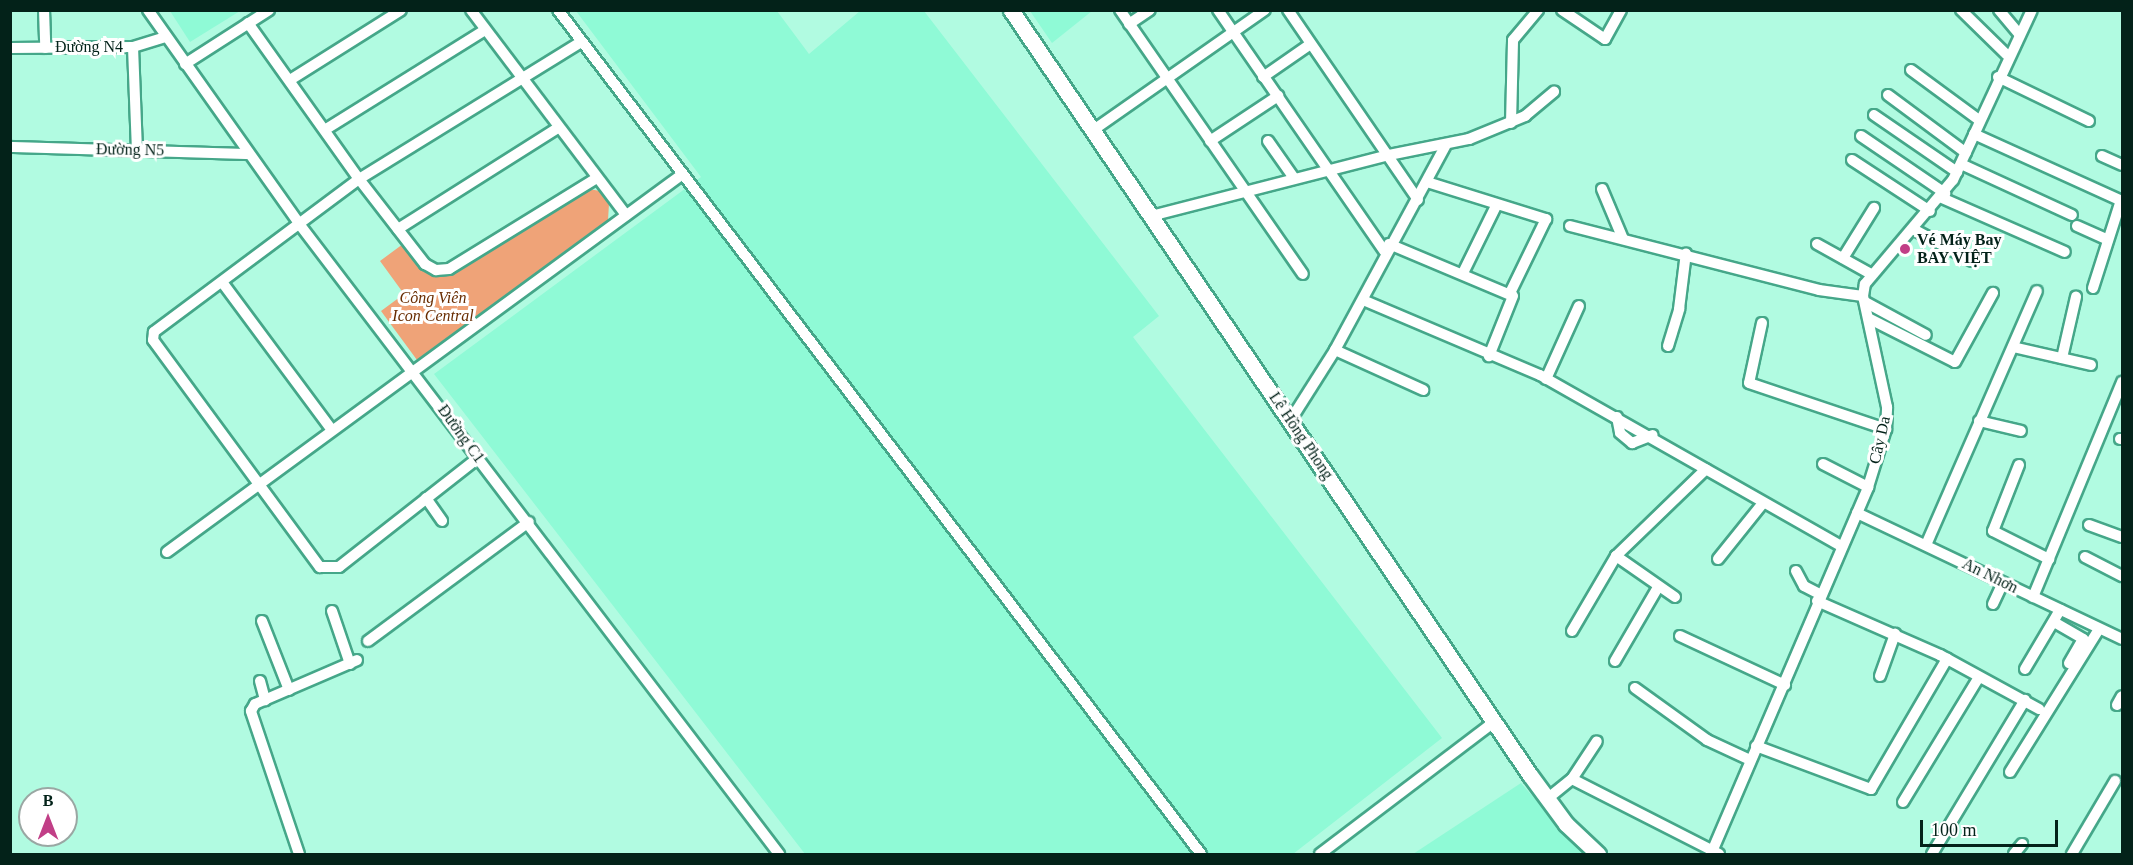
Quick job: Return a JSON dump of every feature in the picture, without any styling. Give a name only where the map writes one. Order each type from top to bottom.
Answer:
[{"type":"main road","name":"Lê Hồng Phong","points":[[1011,10],[1547,799],[1598,855]]},
{"type":"street","points":[[44,10],[45,48]]},
{"type":"street","name":"Đường C1","points":[[148,10],[300,225],[415,371],[478,458],[529,522],[779,855]]},
{"type":"street","points":[[185,64],[269,10]]},
{"type":"street","points":[[290,80],[401,10]]},
{"type":"street","points":[[471,10],[626,215]]},
{"type":"street","points":[[558,10],[680,176],[1201,855]]},
{"type":"street","points":[[1120,10],[1303,274]]},
{"type":"street","points":[[1129,24],[1150,10]]},
{"type":"street","points":[[1218,10],[1232,34],[1387,248],[1463,273],[1509,293]]},
{"type":"street","points":[[1092,131],[1265,10]]},
{"type":"street","points":[[1287,10],[1384,156],[1418,200]]},
{"type":"street","points":[[1511,123],[1513,40],[1538,10]]},
{"type":"street","points":[[1562,10],[1605,39],[1621,10]]},
{"type":"street","points":[[1961,10],[2007,56]]},
{"type":"street","points":[[1999,10],[2019,34]]},
{"type":"street","points":[[1864,299],[1871,274],[1943,196],[1966,153],[2007,56],[2032,10]]},
{"type":"street","points":[[248,23],[326,129],[359,179],[425,264],[436,270],[449,269],[597,178]]},
{"type":"street","points":[[326,129],[485,30]]},
{"type":"street","name":"Đường N4","points":[[10,48],[134,47],[165,37]]},
{"type":"street","points":[[478,458],[339,567],[328,569],[320,567],[153,340],[154,332],[359,179],[580,42]]},
{"type":"street","points":[[1263,77],[1309,45]]},
{"type":"street","points":[[134,47],[137,150]]},
{"type":"street","points":[[1911,70],[1979,120]]},
{"type":"street","points":[[1998,77],[2089,121]]},
{"type":"street","points":[[1151,216],[1384,156],[1446,145],[1511,123],[1554,92]]},
{"type":"street","points":[[1888,95],[1966,153]]},
{"type":"street","points":[[1210,141],[1278,96]]},
{"type":"street","points":[[1874,115],[1959,168],[2072,214]]},
{"type":"street","points":[[398,229],[558,128]]},
{"type":"street","points":[[1974,134],[2122,201],[2093,288]]},
{"type":"street","points":[[1861,136],[1943,196],[2065,252]]},
{"type":"street","points":[[1268,141],[1294,178]]},
{"type":"street","points":[[1290,421],[1335,350],[1363,300],[1387,248],[1418,200],[1446,145]]},
{"type":"street","name":"Đường N5","points":[[10,147],[249,154]]},
{"type":"street","points":[[2102,156],[2122,165]]},
{"type":"street","points":[[1851,160],[1930,212]]},
{"type":"street","points":[[167,552],[331,429],[415,371],[680,176]]},
{"type":"street","points":[[1427,182],[1548,223],[1509,293],[1512,306],[1490,356]]},
{"type":"street","points":[[1602,189],[1623,239]]},
{"type":"street","points":[[1463,273],[1496,206]]},
{"type":"street","points":[[1843,258],[1874,208]]},
{"type":"street","points":[[1570,226],[1686,253],[1819,290],[1864,299],[1926,335]]},
{"type":"street","points":[[2077,226],[2108,240]]},
{"type":"street","points":[[1913,229],[1972,261]]},
{"type":"street","points":[[1816,244],[1871,274]]},
{"type":"street","points":[[1668,346],[1679,309],[1686,253]]},
{"type":"street","points":[[222,282],[331,429]]},
{"type":"street","points":[[1926,545],[2037,291]]},
{"type":"street","points":[[1868,318],[1955,362],[1993,293]]},
{"type":"street","points":[[2062,358],[2076,297]]},
{"type":"street","name":"Cây Da","points":[[1714,854],[1750,760],[1785,685],[1819,598],[1868,487],[1886,429],[1885,394],[1864,299]]},
{"type":"street","points":[[1363,300],[1546,379],[1653,435],[1706,470],[1841,546]]},
{"type":"street","points":[[1546,379],[1579,306]]},
{"type":"street","points":[[1762,323],[1749,383],[1886,429]]},
{"type":"street","points":[[2013,347],[2091,365]]},
{"type":"street","points":[[1335,350],[1423,390]]},
{"type":"street","points":[[2033,597],[2122,382]]},
{"type":"street","points":[[1617,417],[1620,433],[1632,443],[1653,435]]},
{"type":"street","points":[[1979,421],[2021,431]]},
{"type":"street","points":[[1822,464],[1868,487]]},
{"type":"street","points":[[2019,465],[1994,531],[2049,559]]},
{"type":"street","points":[[1572,631],[1616,556],[1706,470]]},
{"type":"street","points":[[426,498],[442,521]]},
{"type":"street","points":[[1718,559],[1763,503]]},
{"type":"street","name":"An Nhơn","points":[[1857,513],[2122,639]]},
{"type":"street","points":[[368,641],[529,522]]},
{"type":"street","points":[[2089,525],[2122,537]]},
{"type":"street","points":[[1616,556],[1675,597]]},
{"type":"street","points":[[2085,557],[2122,576]]},
{"type":"street","points":[[1796,570],[1804,586],[1819,598],[1947,659],[2039,709]]},
{"type":"street","points":[[1993,604],[2003,583]]},
{"type":"street","points":[[1614,661],[1658,587]]},
{"type":"street","points":[[2025,669],[2060,610]]},
{"type":"street","points":[[299,855],[250,711],[265,700],[353,662],[332,611]]},
{"type":"street","points":[[262,621],[289,690]]},
{"type":"street","points":[[2054,622],[2083,639],[2069,663]]},
{"type":"street","points":[[2010,772],[2099,629]]},
{"type":"street","points":[[1880,676],[1895,634]]},
{"type":"street","points":[[1680,636],[1785,685]]},
{"type":"street","points":[[1756,746],[1871,789],[1947,659]]},
{"type":"street","points":[[1903,802],[1979,677]]},
{"type":"street","points":[[260,681],[265,700]]},
{"type":"street","points":[[1635,688],[1707,740],[1750,760]]},
{"type":"street","points":[[1932,855],[2025,700]]},
{"type":"street","points":[[1320,855],[1494,722]]},
{"type":"street","points":[[1547,799],[1572,779],[1597,741]]},
{"type":"street","points":[[1572,779],[1714,854]]},
{"type":"street","points":[[2072,855],[2115,781]]},
{"type":"street","points":[[2014,855],[2022,844]]},
{"type":"shaded area","points":[[170,11],[240,11],[190,42]]},
{"type":"shaded area","points":[[576,11],[777,11],[809,54],[860,11],[924,11],[1159,316],[1133,337],[1442,738],[1293,854],[805,854],[434,374],[701,177]]},
{"type":"shaded area","points":[[1030,11],[1092,11],[1052,43]]},
{"type":"shaded area","points":[[1521,783],[1584,854],[1413,854]]},
{"type":"green space","name":"Công Viên Icon Central","points":[[589,189],[600,191],[609,204],[608,220],[417,360],[381,311],[404,294],[380,261],[403,244],[424,272],[452,274]]},
{"type":"place","name":"Vé Máy Bay BAY VIỆT","points":[[1905,249]]}]
